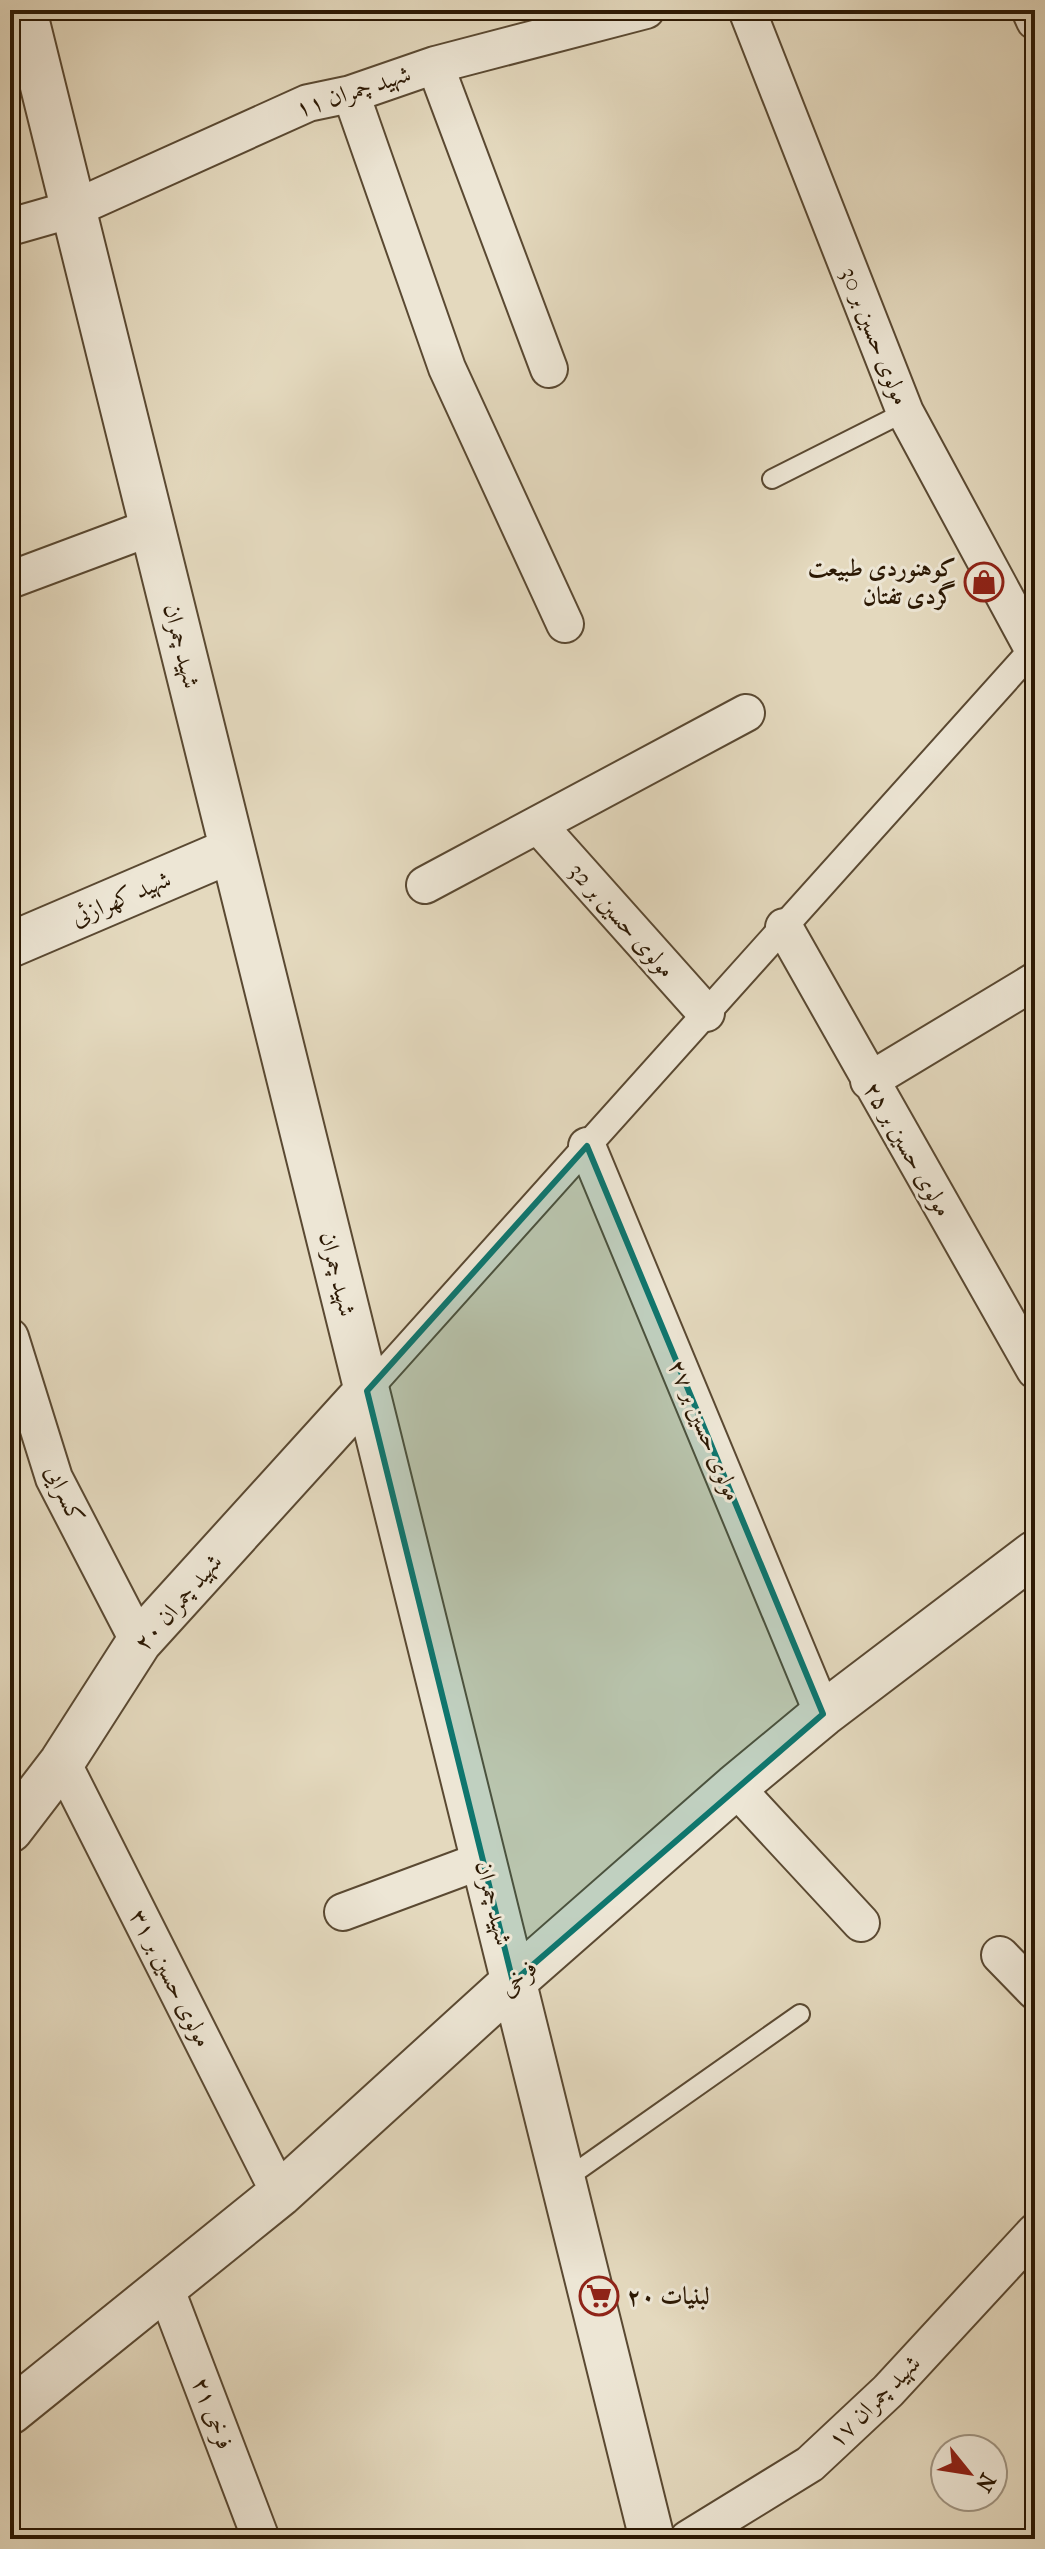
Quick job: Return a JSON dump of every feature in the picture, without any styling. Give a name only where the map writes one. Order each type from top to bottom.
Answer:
[{"type":"street","name":"شهید چمران ۱۱","points":[[10,227],[73,209],[308,103],[351,94],[435,65],[646,10]]},
{"type":"street","name":"مولوی حسین بر 30","points":[[747,10],[905,412],[1034,648]]},
{"type":"street","points":[[1030,10],[1035,21]]},
{"type":"street","name":"شهید چمران","points":[[21,21],[73,209],[652,2539]]},
{"type":"street","points":[[435,65],[549,369]]},
{"type":"street","points":[[351,94],[447,368],[565,624]]},
{"type":"street","points":[[10,580],[152,527]]},
{"type":"street","points":[[367,1391],[1034,648]]},
{"type":"street","points":[[425,885],[746,713]]},
{"type":"street","name":"مولوی حسین بر 32","points":[[539,826],[706,1013]]},
{"type":"street","name":"شهید کهرازئی","points":[[10,945],[232,850]]},
{"type":"street","name":"مولوی حسین بر ۲۵","points":[[784,927],[869,1081],[1024,1322],[1035,1370]]},
{"type":"street","points":[[869,1081],[1035,981]]},
{"type":"street","name":"مولوی حسین بر ۲۷","points":[[587,1146],[823,1714]]},
{"type":"street","name":"کسرایی","points":[[10,1337],[54,1478],[139,1642]]},
{"type":"street","name":"شهید چمران ۲۰","points":[[10,1830],[62,1762],[139,1642],[367,1391]]},
{"type":"street","name":"فرخی","points":[[10,2412],[280,2194],[513,1982],[735,1787],[823,1714],[1035,1553]]},
{"type":"street","name":"مولوی حسین بر ۳۱","points":[[62,1762],[280,2194]]},
{"type":"street","points":[[735,1787],[861,1923]]},
{"type":"street","points":[[343,1912],[483,1860]]},
{"type":"street","points":[[1000,1955],[1035,1991]]},
{"type":"street","name":"شهید چمران ۱۷","points":[[688,2539],[810,2464],[888,2391],[1035,2232]]},
{"type":"street","name":"فرخی ۲۱","points":[[165,2287],[261,2539]]},
{"type":"lane","points":[[772,479],[905,412]]},
{"type":"lane","points":[[563,2181],[800,2014]]},
{"type":"highlighted area","points":[[587,1146],[823,1714],[513,1982],[367,1391]]},
{"type":"place","name":"کوهنوردی طبیعت گردی تفتان","points":[[984,582]]},
{"type":"place","name":"لبنیات ۲۰","points":[[599,2296]]}]
